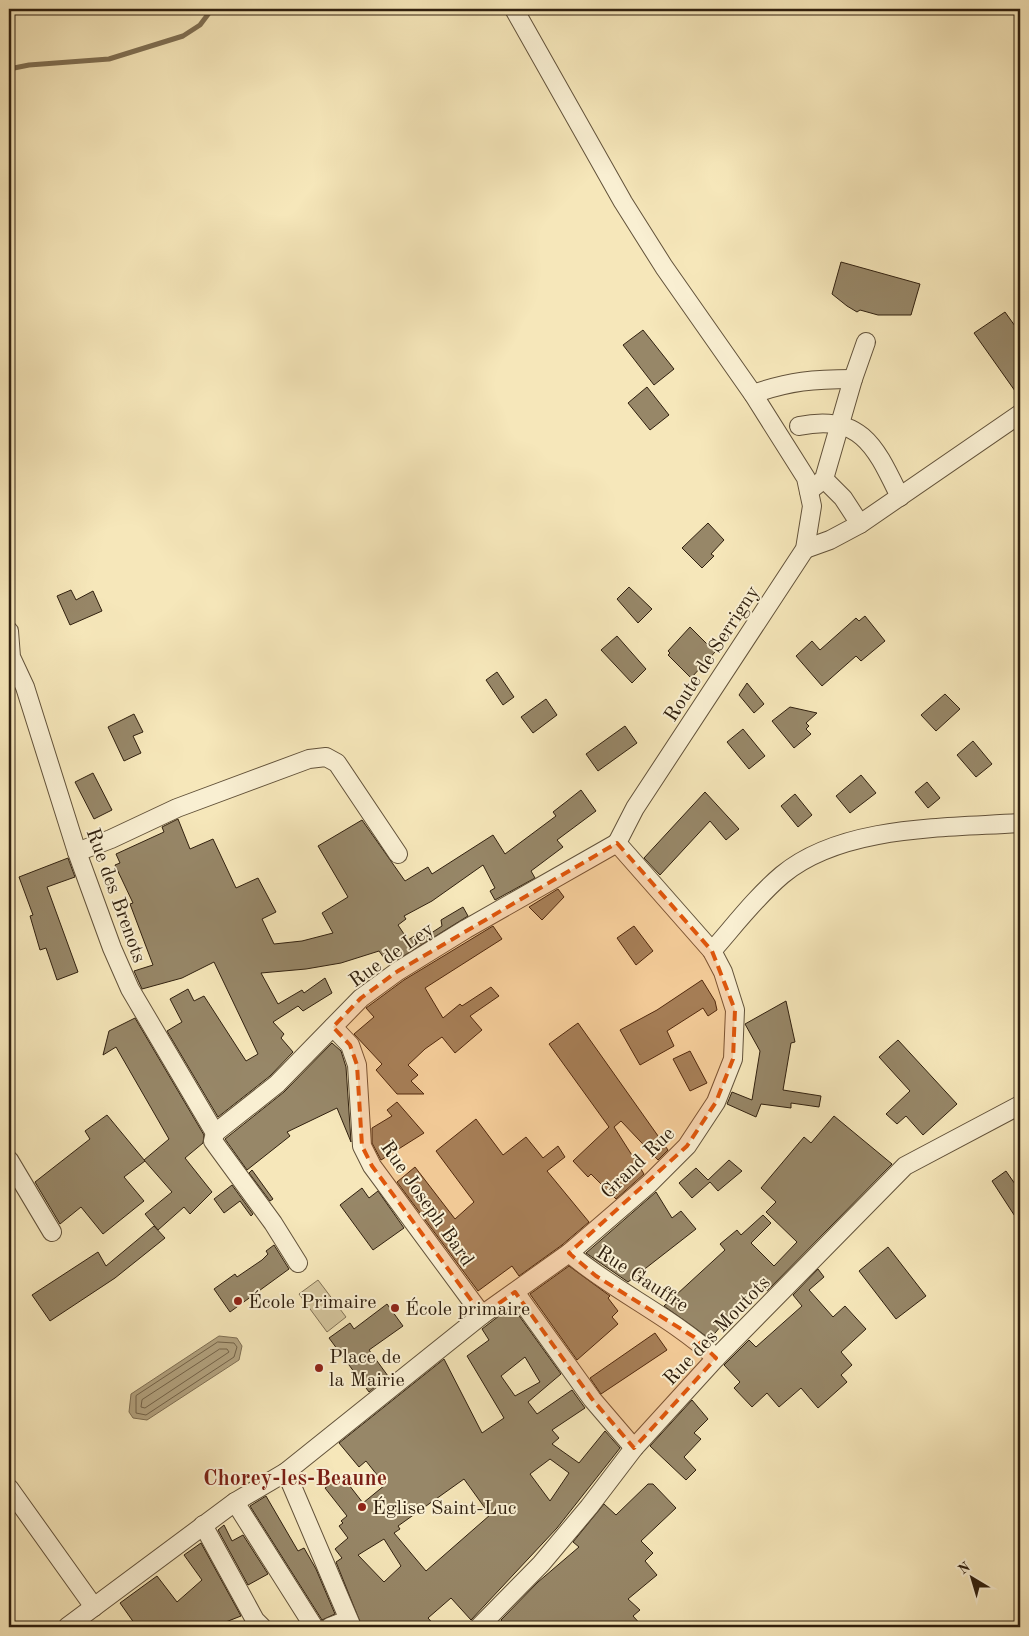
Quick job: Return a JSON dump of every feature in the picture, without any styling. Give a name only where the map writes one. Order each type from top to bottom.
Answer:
[{"type":"street","points":[[514,9],[623,202],[664,267],[753,394],[807,484],[824,479]]},
{"type":"street","points":[[824,479],[853,379],[866,342]]},
{"type":"street","points":[[753,394],[783,384],[811,380],[853,379]]},
{"type":"street","points":[[805,549],[830,540],[860,524],[1020,414]]},
{"type":"street","points":[[799,426],[814,423],[840,424],[856,430],[875,450],[900,497]]},
{"type":"street","points":[[824,479],[843,498],[860,524]]},
{"type":"street","name":"Route de Serrigny","points":[[617,843],[635,808],[805,549],[812,506],[807,484]]},
{"type":"street","points":[[9,632],[10,657]]},
{"type":"street","name":"Rue des Brenots","points":[[10,657],[25,687],[77,852],[112,948],[130,989],[214,1133]]},
{"type":"street","points":[[77,852],[111,839],[177,808],[309,759],[326,757],[338,763],[398,854]]},
{"type":"street","points":[[712,951],[782,875],[816,854],[862,839],[921,830],[1020,822]]},
{"type":"street","name":"Grand Rue","points":[[67,1627],[235,1502],[286,1472],[338,1428],[482,1315],[569,1253],[649,1184],[687,1146],[716,1102],[733,1059],[735,1010],[723,972],[712,951],[617,843]]},
{"type":"street","name":"Rue de Ley","points":[[214,1133],[277,1084],[361,998],[398,971],[466,929],[617,843]]},
{"type":"street","name":"Rue Joseph Bard","points":[[333,1027],[350,1045],[357,1065],[362,1146],[372,1166],[482,1315]]},
{"type":"street","name":"Rue des Moutots","points":[[479,1627],[541,1564],[589,1507],[634,1448],[716,1358],[905,1166],[1020,1105]]},
{"type":"street","points":[[214,1133],[213,1141],[273,1223],[298,1262]]},
{"type":"street","points":[[9,1160],[52,1232]]},
{"type":"street","name":"Rue Gauffre","points":[[569,1253],[596,1276],[664,1316],[694,1337],[716,1358]]},
{"type":"street","points":[[515,1292],[592,1399],[634,1448]]},
{"type":"street","points":[[286,1472],[350,1624],[330,1627]]},
{"type":"street","points":[[9,1488],[94,1607]]},
{"type":"street","points":[[235,1502],[314,1627]]},
{"type":"street","points":[[203,1525],[255,1620],[262,1627]]},
{"type":"path","points":[[1009,9],[1020,16]]},
{"type":"highlighted area","points":[[617,843],[712,951],[735,1010],[733,1059],[716,1102],[687,1146],[569,1253],[596,1276],[694,1337],[716,1358],[634,1448],[592,1399],[515,1292],[482,1315],[372,1166],[362,1146],[357,1065],[350,1045],[333,1027],[361,998],[398,971]]},
{"type":"shaded area","points":[[318,1280],[346,1317],[327,1332],[299,1294]]},
{"type":"water","points":[[219,1336],[237,1338],[242,1346],[239,1360],[147,1420],[133,1418],[129,1412],[131,1394]]},
{"type":"building","points":[[841,262],[920,284],[911,315],[878,315],[860,310],[857,312],[847,306],[832,294]]},
{"type":"building","points":[[1005,312],[1020,333],[1020,398],[974,333]]},
{"type":"building","points":[[643,330],[674,369],[654,385],[623,345]]},
{"type":"building","points":[[647,387],[669,415],[650,430],[628,403]]},
{"type":"building","points":[[708,523],[724,540],[711,554],[714,556],[702,568],[682,548]]},
{"type":"building","points":[[629,587],[652,609],[638,623],[617,599]]},
{"type":"building","points":[[71,590],[76,600],[93,591],[102,611],[70,625],[57,596]]},
{"type":"building","points":[[865,616],[885,641],[861,661],[856,656],[822,686],[796,656],[812,641],[820,650],[856,618],[859,621]]},
{"type":"building","points":[[690,627],[715,652],[691,678],[668,655],[670,653],[668,651]]},
{"type":"building","points":[[617,636],[646,669],[632,683],[601,650]]},
{"type":"building","points":[[497,672],[514,697],[503,705],[486,680]]},
{"type":"building","points":[[747,683],[764,704],[754,713],[739,695]]},
{"type":"building","points":[[945,694],[960,709],[936,731],[921,715]]},
{"type":"building","points":[[546,699],[557,715],[533,733],[521,717]]},
{"type":"building","points":[[790,707],[817,713],[806,723],[809,726],[806,729],[811,734],[794,748],[772,721]]},
{"type":"building","points":[[134,714],[143,732],[133,736],[141,753],[124,761],[108,727]]},
{"type":"building","points":[[625,726],[637,743],[598,771],[586,754]]},
{"type":"building","points":[[743,729],[765,756],[749,769],[727,742]]},
{"type":"building","points":[[973,741],[992,764],[976,777],[957,755]]},
{"type":"building","points":[[93,773],[112,810],[94,819],[75,782]]},
{"type":"building","points":[[861,775],[876,793],[850,813],[836,796]]},
{"type":"building","points":[[927,782],[940,798],[928,808],[915,792]]},
{"type":"building","points":[[581,790],[596,811],[557,840],[563,847],[531,871],[535,878],[495,900],[490,891],[495,888],[483,865],[432,901],[404,916],[406,919],[398,925],[408,940],[416,935],[419,941],[442,926],[441,920],[463,907],[468,916],[389,965],[379,951],[341,963],[306,969],[261,973],[278,1004],[302,990],[304,993],[325,978],[332,993],[303,1011],[298,1006],[273,1022],[284,1034],[281,1038],[293,1052],[270,1076],[218,1117],[167,1031],[182,1022],[170,999],[188,989],[194,1001],[204,996],[246,1061],[258,1054],[214,962],[182,978],[142,989],[134,971],[153,965],[130,904],[133,903],[115,865],[120,863],[116,854],[164,832],[162,827],[178,819],[190,849],[213,839],[236,888],[258,878],[276,912],[262,919],[274,944],[302,941],[333,933],[322,913],[348,897],[318,846],[362,820],[405,881],[428,867],[432,874],[493,835],[505,854],[556,816],[553,812]]},
{"type":"building","points":[[705,792],[739,829],[726,840],[710,821],[660,875],[644,858]]},
{"type":"building","points":[[795,794],[812,815],[798,827],[781,806]]},
{"type":"building","points":[[68,858],[75,877],[47,887],[78,972],[57,980],[46,948],[40,950],[30,916],[33,915],[19,877]]},
{"type":"building","points":[[558,889],[564,897],[542,920],[529,907]]},
{"type":"building","points":[[493,926],[502,939],[425,988],[443,1018],[460,1004],[462,1006],[491,987],[499,996],[470,1016],[482,1030],[455,1053],[442,1037],[425,1049],[408,1065],[418,1075],[411,1081],[424,1094],[397,1094],[376,1070],[382,1064],[354,1034],[374,1017],[366,1008],[404,980]]},
{"type":"building","points":[[634,926],[653,951],[636,965],[617,938]]},
{"type":"building","points":[[702,980],[715,1001],[717,1010],[708,1016],[703,1008],[667,1031],[674,1046],[640,1065],[620,1030],[657,1010]]},
{"type":"building","points":[[786,1001],[795,1042],[791,1043],[783,1090],[821,1096],[819,1107],[791,1103],[791,1108],[761,1104],[756,1117],[727,1104],[732,1092],[752,1100],[760,1051],[745,1024]]},
{"type":"building","points":[[135,1018],[204,1135],[203,1143],[185,1158],[212,1192],[190,1214],[184,1207],[158,1230],[145,1214],[172,1192],[144,1160],[169,1139],[116,1047],[103,1055],[109,1031]]},
{"type":"building","points":[[578,1023],[668,1150],[658,1160],[621,1121],[614,1127],[644,1174],[616,1199],[591,1174],[588,1177],[573,1161],[609,1127],[549,1044]]},
{"type":"building","points":[[898,1040],[957,1104],[923,1135],[906,1116],[897,1124],[886,1114],[910,1091],[879,1057]]},
{"type":"building","points":[[332,1043],[341,1051],[346,1067],[351,1142],[337,1108],[287,1132],[290,1136],[247,1170],[225,1139],[284,1092]]},
{"type":"building","points":[[690,1051],[707,1083],[690,1091],[673,1059]]},
{"type":"building","points":[[397,1102],[424,1133],[381,1160],[372,1143],[372,1128],[392,1116],[387,1110]]},
{"type":"building","points":[[107,1115],[145,1161],[124,1177],[144,1201],[103,1234],[81,1207],[60,1224],[35,1182],[90,1139],[85,1131]]},
{"type":"building","points":[[834,1116],[892,1164],[767,1291],[758,1282],[710,1339],[664,1306],[725,1250],[720,1244],[737,1230],[741,1235],[763,1215],[771,1223],[751,1243],[774,1266],[797,1242],[766,1212],[776,1202],[761,1188],[804,1137],[811,1143]]},
{"type":"building","points":[[476,1119],[503,1155],[526,1137],[543,1158],[558,1146],[565,1157],[547,1171],[589,1222],[562,1245],[519,1276],[512,1266],[478,1291],[397,1182],[415,1167],[455,1219],[474,1202],[436,1151]]},
{"type":"building","points":[[729,1160],[742,1171],[718,1191],[710,1182],[692,1198],[679,1183],[696,1168],[708,1180]]},
{"type":"building","points":[[252,1170],[273,1199],[270,1201],[249,1173]]},
{"type":"building","points":[[1006,1171],[1015,1184],[1020,1182],[1020,1224],[992,1181]]},
{"type":"building","points":[[232,1185],[253,1214],[251,1216],[240,1201],[224,1213],[214,1199]]},
{"type":"building","points":[[362,1188],[369,1198],[378,1191],[404,1228],[373,1250],[340,1205]]},
{"type":"building","points":[[656,1192],[672,1218],[681,1211],[696,1229],[628,1282],[586,1253]]},
{"type":"building","points":[[154,1226],[165,1238],[115,1278],[50,1321],[32,1295],[98,1252],[106,1266]]},
{"type":"building","points":[[274,1245],[289,1269],[230,1312],[214,1289],[235,1274],[237,1277],[262,1260],[268,1254],[266,1251]]},
{"type":"building","points":[[888,1247],[926,1296],[896,1319],[859,1271]]},
{"type":"building","points":[[569,1266],[610,1296],[608,1298],[618,1311],[612,1317],[618,1324],[577,1360],[530,1294]]},
{"type":"building","points":[[818,1269],[824,1277],[809,1290],[833,1317],[845,1306],[866,1329],[841,1352],[852,1365],[841,1375],[847,1382],[818,1408],[801,1388],[779,1407],[767,1393],[752,1407],[734,1388],[740,1382],[724,1365],[749,1340],[756,1347],[802,1306],[793,1295]]},
{"type":"building","points":[[387,1304],[403,1326],[369,1350],[388,1376],[369,1392],[329,1338],[350,1323],[354,1329]]},
{"type":"building","points":[[512,1306],[561,1374],[528,1402],[537,1414],[572,1390],[585,1408],[552,1430],[559,1438],[552,1444],[579,1463],[605,1431],[620,1448],[557,1528],[471,1620],[451,1598],[428,1618],[436,1627],[362,1627],[336,1562],[342,1558],[335,1549],[348,1538],[339,1526],[343,1523],[341,1521],[347,1516],[325,1488],[342,1476],[363,1503],[385,1485],[366,1461],[359,1467],[339,1443],[444,1359],[482,1433],[504,1418],[467,1356],[489,1340],[482,1329]],"holes":[[[525,1357],[540,1382],[515,1396],[501,1376]],[[550,1459],[569,1473],[550,1501],[530,1474]],[[464,1479],[490,1515],[426,1571],[394,1533],[400,1529],[398,1526]],[[384,1539],[401,1566],[384,1582],[358,1555]]]},
{"type":"building","points":[[655,1333],[667,1350],[601,1394],[590,1378]]},
{"type":"building","points":[[692,1400],[708,1419],[694,1433],[701,1439],[684,1457],[696,1470],[686,1480],[650,1446]]},
{"type":"building","points":[[648,1484],[653,1484],[676,1508],[641,1541],[653,1553],[645,1561],[657,1575],[628,1599],[640,1610],[633,1616],[643,1627],[507,1627],[501,1620],[538,1582],[579,1547],[573,1542],[604,1504],[616,1515]]},
{"type":"building","points":[[266,1496],[298,1551],[304,1548],[316,1569],[335,1614],[322,1620],[250,1506]]},
{"type":"building","points":[[224,1525],[232,1541],[243,1535],[268,1574],[248,1585],[218,1530]]},
{"type":"building","points":[[201,1543],[241,1616],[213,1627],[137,1627],[120,1603],[157,1576],[177,1602],[202,1580],[184,1555]]},
{"type":"waterway","points":[[9,69],[29,65],[109,59],[183,36],[200,25],[212,9]]},
{"type":"place","name":"École Primaire","points":[[238,1301]]},
{"type":"place","name":"École primaire","points":[[395,1308]]},
{"type":"place","name":"Place de la Mairie","points":[[319,1368]]},
{"type":"place","name":"Église Saint-Luc","points":[[362,1507]]},
{"type":"district","name":"Chorey-les-Beaune","points":[[295,1477]]}]
